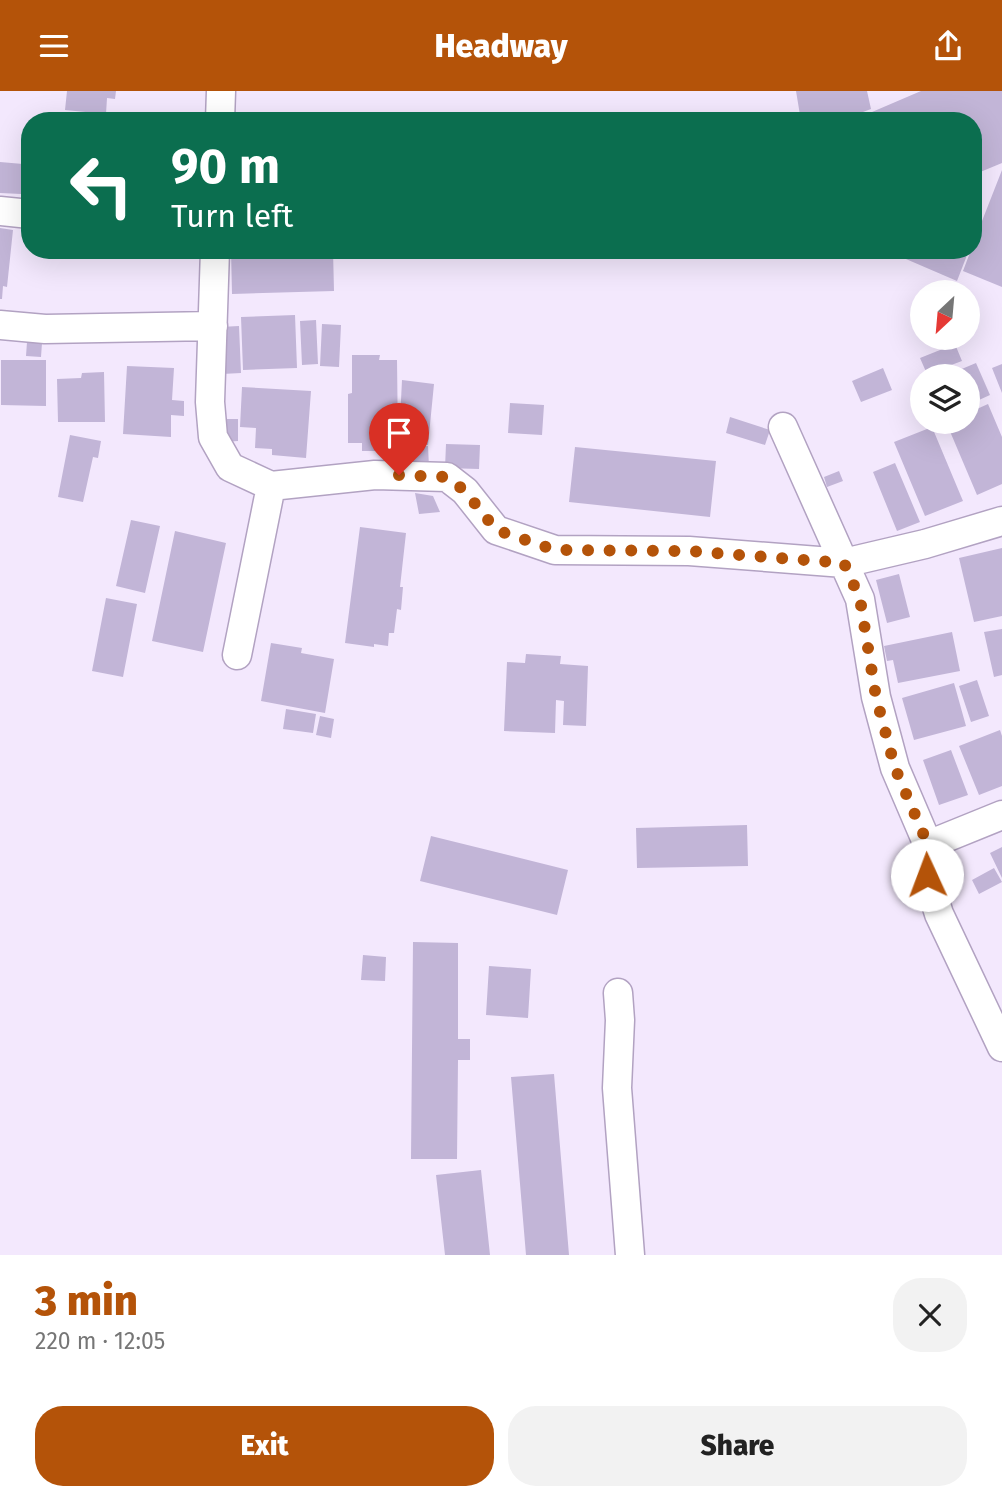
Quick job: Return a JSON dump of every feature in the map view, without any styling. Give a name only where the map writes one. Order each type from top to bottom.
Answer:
[{"type":"street","points":[[220,112],[221,91]]},
{"type":"street","points":[[0,211],[21,213]]},
{"type":"street","points":[[215,259],[210,403],[213,437],[230,467],[271,486],[375,475],[447,477],[465,491],[496,530],[555,550],[689,551],[844,563],[925,544],[1002,521]]},
{"type":"street","points":[[0,325],[45,329],[213,326]]},
{"type":"street","points":[[783,427],[860,599],[876,697],[895,768],[928,845],[927,875],[939,914],[1002,1047]]},
{"type":"street","points":[[237,655],[271,486]]},
{"type":"street","points":[[928,845],[1002,815]]},
{"type":"street","points":[[618,993],[620,1020],[617,1088],[630,1255]]},
{"type":"building","points":[[67,91],[116,91],[115,99],[107,98],[106,112],[65,110]]},
{"type":"building","points":[[796,91],[867,91],[871,109],[863,112],[800,112]]},
{"type":"building","points":[[921,91],[1002,91],[1002,163],[982,171],[982,112],[872,112]]},
{"type":"building","points":[[0,162],[21,164],[21,194],[0,193]]},
{"type":"building","points":[[1002,170],[1002,287],[963,271],[968,259],[982,259],[982,221]]},
{"type":"building","points":[[0,228],[13,230],[7,287],[3,286],[2,299],[0,299]]},
{"type":"building","points":[[231,259],[333,259],[334,291],[232,294]]},
{"type":"building","points":[[906,259],[966,259],[957,280],[955,280]]},
{"type":"building","points":[[295,315],[297,368],[243,370],[241,317]]},
{"type":"building","points":[[316,320],[318,364],[302,365],[300,321]]},
{"type":"building","points":[[322,324],[341,325],[339,367],[320,366]]},
{"type":"building","points":[[239,326],[241,373],[222,374],[220,327]]},
{"type":"building","points":[[27,342],[42,343],[41,357],[26,356]]},
{"type":"building","points":[[940,350],[957,350],[962,361],[954,364],[923,364],[920,358]]},
{"type":"building","points":[[352,355],[380,355],[379,360],[397,360],[398,443],[383,443],[383,451],[362,451],[362,443],[348,443],[348,394],[352,393]]},
{"type":"building","points":[[1,360],[46,360],[46,406],[1,405]]},
{"type":"building","points":[[1002,364],[1002,393],[992,368]]},
{"type":"building","points":[[127,366],[174,368],[172,400],[184,401],[184,416],[171,415],[171,437],[123,434]]},
{"type":"building","points":[[883,368],[892,390],[861,402],[852,381]]},
{"type":"building","points":[[104,372],[105,422],[58,422],[57,379],[81,378],[82,373]]},
{"type":"building","points":[[980,372],[990,395],[980,400]]},
{"type":"building","points":[[402,380],[434,384],[428,445],[399,441]]},
{"type":"building","points":[[242,387],[311,391],[306,458],[272,455],[272,449],[255,448],[256,428],[240,427]]},
{"type":"building","points":[[510,403],[544,405],[542,435],[508,433]]},
{"type":"building","points":[[988,404],[1002,437],[1002,484],[977,495],[951,434],[980,434],[980,408]]},
{"type":"building","points":[[730,417],[770,430],[765,445],[726,433]]},
{"type":"building","points":[[223,419],[238,419],[238,441],[223,442]]},
{"type":"building","points":[[914,434],[935,434],[963,501],[925,516],[894,442]]},
{"type":"building","points":[[70,435],[101,441],[98,458],[93,457],[83,502],[58,497]]},
{"type":"building","points":[[446,444],[480,445],[479,469],[445,468]]},
{"type":"building","points":[[428,446],[429,467],[413,467],[412,447]]},
{"type":"building","points":[[575,447],[716,461],[710,517],[569,502]]},
{"type":"building","points":[[895,463],[920,522],[897,531],[873,472]]},
{"type":"building","points":[[839,471],[843,481],[827,487],[824,477]]},
{"type":"building","points":[[415,493],[433,496],[440,512],[419,514]]},
{"type":"building","points":[[131,520],[160,526],[145,593],[116,586]]},
{"type":"building","points":[[360,527],[406,533],[400,587],[403,587],[401,610],[397,609],[394,633],[389,633],[388,646],[345,643]]},
{"type":"building","points":[[175,531],[226,543],[203,652],[152,641]]},
{"type":"building","points":[[1002,548],[1002,616],[974,622],[959,558]]},
{"type":"building","points":[[899,574],[910,617],[887,623],[876,580]]},
{"type":"building","points":[[106,598],[137,604],[123,677],[92,671]]},
{"type":"building","points":[[1002,629],[1002,675],[994,677],[984,632]]},
{"type":"building","points":[[952,632],[960,671],[898,683],[893,660],[887,661],[884,646]]},
{"type":"building","points":[[271,643],[302,648],[301,653],[334,659],[325,713],[261,701]]},
{"type":"building","points":[[526,654],[561,656],[560,664],[588,666],[586,726],[563,725],[564,701],[556,700],[555,733],[504,731],[507,662],[525,663]]},
{"type":"building","points":[[977,680],[989,716],[971,722],[959,686]]},
{"type":"building","points":[[954,683],[966,726],[914,740],[902,698]]},
{"type":"building","points":[[286,709],[316,714],[313,733],[283,729]]},
{"type":"building","points":[[320,716],[334,719],[331,738],[316,735]]},
{"type":"building","points":[[1000,730],[1002,786],[979,795],[959,746]]},
{"type":"building","points":[[951,750],[968,795],[939,805],[923,760]]},
{"type":"building","points":[[747,825],[748,866],[637,868],[636,828]]},
{"type":"building","points":[[431,836],[568,870],[557,915],[420,881]]},
{"type":"building","points":[[1002,847],[1002,878],[990,853]]},
{"type":"building","points":[[994,868],[1002,882],[979,894],[972,880]]},
{"type":"building","points":[[413,942],[458,943],[458,1039],[470,1039],[470,1060],[458,1060],[457,1159],[411,1159]]},
{"type":"building","points":[[363,955],[386,957],[385,981],[361,980]]},
{"type":"building","points":[[489,966],[531,969],[528,1018],[486,1015]]},
{"type":"building","points":[[554,1074],[569,1255],[526,1255],[511,1077]]},
{"type":"building","points":[[481,1170],[490,1255],[445,1255],[436,1175]]},
{"type":"route","points":[[399,475],[447,477],[465,491],[496,530],[555,550],[689,551],[844,563],[860,599],[876,697],[895,768],[928,845],[927,875]]}]
